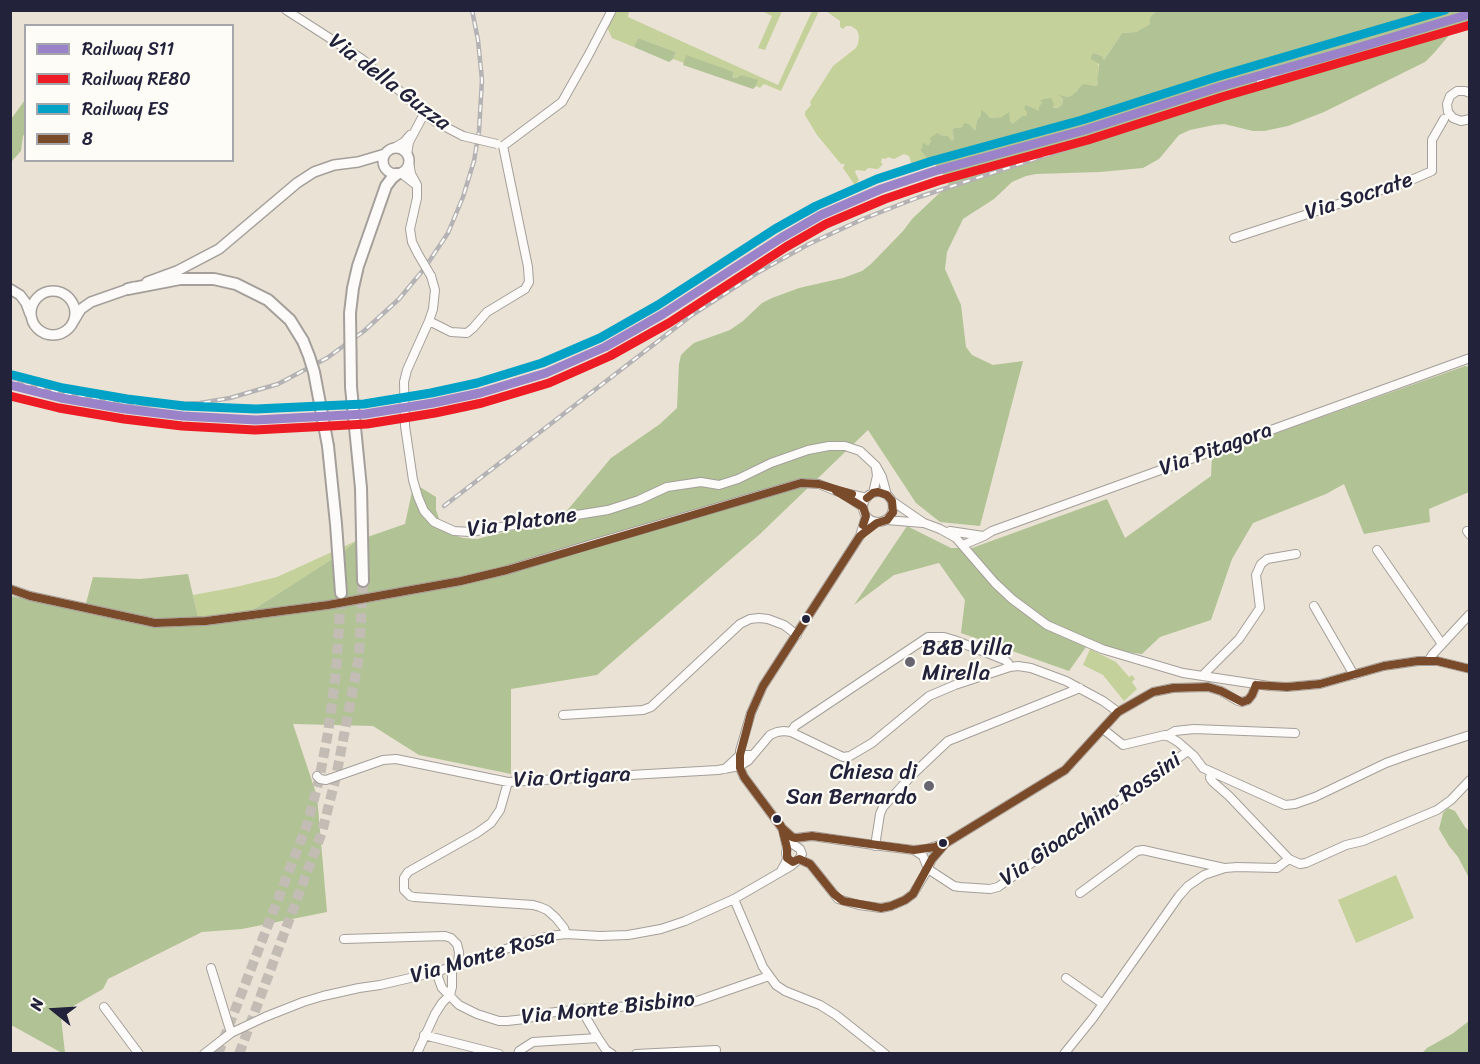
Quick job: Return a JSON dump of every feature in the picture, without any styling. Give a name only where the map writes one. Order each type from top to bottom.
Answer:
[{"type":"highway","points":[[363,581],[361,488],[351,387],[352,288],[386,186],[392,178],[399,174]]},
{"type":"highway","points":[[128,289],[180,279],[214,279],[252,290],[268,300],[290,320],[303,341],[314,372],[328,446],[341,593]]},
{"type":"main road","points":[[10,288],[30,295],[56,291],[81,300],[128,289],[177,271],[219,249],[297,183],[314,172],[334,165],[358,162],[385,154],[394,148],[402,149],[408,158],[407,169],[399,174],[358,162]]},
{"type":"main road","points":[[385,154],[383,161],[385,169]]},
{"type":"main road","points":[[10,288],[26,303],[36,327],[42,332],[55,335],[68,329],[81,309],[101,297]]},
{"type":"main road","points":[[33,322],[32,308],[38,297],[44,293]]},
{"type":"main road","points":[[68,297],[75,313],[72,324]]},
{"type":"street","name":"Via della Guzza","points":[[286,10],[362,59],[436,123],[463,136],[500,145]]},
{"type":"street","points":[[429,321],[452,332],[467,333],[487,312],[525,289],[529,282],[528,267],[500,145],[562,102],[612,10]]},
{"type":"street","points":[[1470,93],[1461,91],[1453,93],[1448,100],[1444,120],[1470,119]]},
{"type":"street","points":[[1447,108],[1450,115],[1457,120]]},
{"type":"street","points":[[408,158],[409,142],[424,114]]},
{"type":"street","name":"Via Socrate","points":[[1234,238],[1421,177],[1432,171],[1432,140],[1444,120]]},
{"type":"street","points":[[394,148],[404,142],[413,132]]},
{"type":"street","name":"Via Platone","points":[[408,158],[411,174],[417,185],[417,198],[410,229],[412,242],[431,276],[435,290],[429,321],[404,382],[405,426],[413,480],[424,511],[434,522],[454,531],[470,532],[608,510],[639,500],[667,487],[701,482],[719,485],[738,479],[771,463],[808,450],[829,446],[845,446],[860,451],[876,466]]},
{"type":"street","points":[[399,174],[417,185]]},
{"type":"street","name":"Via Pitagora","points":[[963,545],[1004,527],[1470,358]]},
{"type":"street","points":[[863,507],[870,496],[877,476],[876,466]]},
{"type":"street","points":[[876,466],[890,498],[893,512],[887,520]]},
{"type":"street","points":[[10,590],[155,623],[206,621],[328,605],[430,587],[507,570],[801,483],[819,484],[836,490],[870,496],[878,492],[924,523],[940,529],[984,536]]},
{"type":"street","points":[[836,490],[863,507],[866,516],[877,523]]},
{"type":"street","points":[[798,860],[801,852],[744,777],[746,729],[763,686],[860,536],[866,516]]},
{"type":"street","points":[[860,536],[877,523],[887,520],[924,523]]},
{"type":"street","points":[[940,529],[956,538],[995,584],[1047,625],[1102,649],[1183,673],[1256,685],[1306,686],[1384,666],[1429,660],[1470,669]]},
{"type":"street","points":[[1377,550],[1442,644]]},
{"type":"street","points":[[1203,676],[1239,639],[1260,608],[1256,575],[1261,564],[1267,559],[1296,554]]},
{"type":"street","points":[[1314,606],[1354,675]]},
{"type":"street","points":[[1429,660],[1470,614]]},
{"type":"street","points":[[563,715],[643,710],[651,707],[740,624],[750,619],[768,619],[784,625],[797,634]]},
{"type":"street","name":"Via Ortigara","points":[[317,776],[326,780],[383,760],[396,759],[508,782],[725,769],[743,760],[770,735],[777,732],[791,732],[795,726],[928,638],[936,636],[954,640],[1005,660],[1010,667]]},
{"type":"street","points":[[791,732],[843,758],[872,743],[929,696],[1010,667],[1026,666],[1066,681],[1118,712]]},
{"type":"street","points":[[1062,695],[1066,681]]},
{"type":"street","points":[[781,871],[787,858],[786,853],[793,843],[812,836],[914,850],[946,843],[1065,770],[1118,712],[1153,692],[1173,688],[1208,687],[1242,702],[1248,700],[1256,685]]},
{"type":"street","points":[[875,846],[883,807],[948,741],[1080,688]]},
{"type":"street","points":[[1103,729],[1126,746],[1166,736],[1175,731],[1194,729],[1295,733]]},
{"type":"street","points":[[1166,736],[1178,742],[1194,756],[1203,768],[1278,803],[1290,805],[1315,797],[1386,763],[1470,735]]},
{"type":"street","name":"Via Gioacchino Rossini","points":[[928,869],[954,886],[967,889],[994,889],[1188,751]]},
{"type":"street","points":[[1211,772],[1211,781],[1229,796],[1289,859],[1299,864],[1306,863],[1346,844],[1364,841],[1437,810],[1451,800],[1470,780]]},
{"type":"street","points":[[508,782],[500,810],[490,823],[408,873],[404,878],[403,886],[406,893],[414,897],[533,905],[547,910],[564,928],[566,934]]},
{"type":"street","points":[[782,828],[793,843]]},
{"type":"street","points":[[787,858],[790,861],[798,860],[810,864],[843,901],[881,908],[905,900],[913,894],[932,859],[946,843]]},
{"type":"street","points":[[914,850],[922,856],[928,869]]},
{"type":"street","points":[[1080,893],[1137,851],[1143,850],[1225,868]]},
{"type":"street","points":[[1064,1053],[1083,1031],[1188,886],[1204,875],[1225,868],[1277,868],[1289,859]]},
{"type":"street","name":"Via Monte Rosa","points":[[204,1053],[231,1033],[265,1017],[323,996],[436,972],[530,941],[566,934],[600,936],[646,933],[685,921],[734,899],[798,860]]},
{"type":"street","points":[[1198,862],[1203,868],[1204,875]]},
{"type":"street","points":[[734,899],[763,967],[776,985],[820,1005],[885,1053]]},
{"type":"street","points":[[344,939],[445,936],[457,944],[459,952],[450,995],[435,1014],[417,1053]]},
{"type":"street","points":[[211,968],[231,1033]]},
{"type":"street","name":"Via Monte Bisbino","points":[[436,972],[442,988],[459,1005],[499,1021],[581,1009],[687,1003],[769,976]]},
{"type":"street","points":[[1066,978],[1103,1004]]},
{"type":"street","points":[[104,1007],[139,1053]]},
{"type":"street","points":[[581,1009],[597,1038],[606,1050],[612,1053]]},
{"type":"street","points":[[424,1035],[499,1053]]},
{"type":"street","points":[[518,1053],[532,1042],[597,1038]]},
{"type":"street","points":[[636,1053],[716,1050]]},
{"type":"green space","points":[[617,11],[629,11],[628,17],[778,85],[812,11],[819,11],[781,91],[764,84],[760,88],[756,86],[757,81],[741,75],[736,78],[732,77],[734,72],[686,56],[684,63],[673,59],[676,52],[638,38],[634,47],[612,38],[607,27]]},
{"type":"green space","points":[[762,11],[782,11],[765,50],[758,48],[772,16]]},
{"type":"green space","points":[[826,11],[1157,11],[1150,17],[1150,24],[1136,32],[1122,33],[1104,60],[1102,56],[1094,53],[1099,67],[1098,85],[1077,90],[1074,95],[1068,97],[1060,96],[1063,99],[1062,105],[1057,108],[1040,100],[1042,103],[1039,112],[1027,112],[1026,117],[1022,116],[1012,124],[1010,120],[1002,117],[990,118],[981,111],[975,131],[963,127],[954,128],[952,141],[948,136],[940,135],[931,141],[921,151],[929,161],[912,166],[909,156],[904,154],[894,159],[882,158],[881,163],[883,164],[878,169],[856,170],[859,180],[854,184],[843,168],[845,164],[841,164],[817,135],[805,115],[811,105],[810,102],[833,66],[858,44],[857,30],[851,26],[843,29],[840,27],[840,21]]},
{"type":"green space","points":[[1157,11],[1469,11],[1469,21],[1457,26],[1425,62],[1324,112],[1288,126],[1264,131],[1253,131],[1224,124],[1190,130],[1179,135],[1159,159],[1143,168],[1026,176],[1012,182],[994,199],[963,219],[947,252],[945,269],[961,305],[966,347],[972,355],[993,365],[1023,361],[980,526],[940,522],[916,503],[868,430],[760,534],[597,675],[511,689],[511,774],[419,755],[373,726],[293,724],[317,796],[327,912],[242,929],[202,932],[108,979],[103,989],[75,1005],[61,1017],[65,1053],[11,1025],[11,596],[84,611],[93,577],[140,579],[188,574],[199,621],[248,613],[340,554],[356,541],[405,524],[413,487],[420,487],[436,497],[436,510],[441,524],[451,534],[463,538],[477,539],[560,519],[611,458],[660,424],[677,408],[681,355],[694,343],[730,330],[762,303],[772,298],[799,288],[843,278],[862,271],[948,185],[949,182],[935,164],[929,161],[921,151],[924,143],[928,146],[930,138],[937,133],[948,136],[952,141],[954,138],[952,130],[963,127],[966,123],[975,131],[981,110],[990,118],[1002,117],[1009,112],[1012,124],[1022,116],[1026,116],[1027,112],[1024,108],[1026,105],[1039,111],[1042,103],[1040,100],[1051,98],[1053,107],[1057,108],[1062,105],[1063,99],[1059,95],[1068,97],[1073,95],[1083,84],[1098,85],[1099,64],[1091,59],[1091,56],[1094,53],[1102,56],[1104,60],[1122,33],[1136,32],[1150,24],[1150,17]]},
{"type":"green space","points":[[638,38],[676,52],[673,59],[669,62],[634,47]]},
{"type":"green space","points":[[686,55],[734,72],[732,77],[736,78],[741,75],[758,80],[756,86],[753,89],[683,65]]},
{"type":"green space","points":[[24,101],[24,134],[21,151],[11,162],[11,119]]},
{"type":"green space","points":[[1465,366],[1469,367],[1469,492],[1429,509],[1430,522],[1364,534],[1344,484],[1326,494],[1253,523],[1232,559],[1211,620],[1160,637],[1142,654],[1086,647],[1069,671],[961,633],[965,600],[939,563],[894,575],[854,605],[907,526],[951,548],[972,548],[1107,499],[1125,538],[1211,476],[1212,456]]},
{"type":"green space","points":[[356,541],[340,554],[248,613],[199,621],[193,595],[277,577]]},
{"type":"green space","points":[[1090,649],[1116,662],[1129,677],[1132,675],[1135,679],[1132,682],[1137,689],[1124,701],[1103,675],[1083,665]]},
{"type":"green space","points":[[1448,808],[1455,811],[1469,831],[1469,878],[1439,829],[1443,813]]},
{"type":"green space","points":[[1396,875],[1414,918],[1356,943],[1338,900]]},
{"type":"green space","points":[[1469,1021],[1469,1053],[1422,1053],[1427,1048]]},
{"type":"tunnel","points":[[239,1054],[322,832],[336,777],[359,657],[363,581]]},
{"type":"tunnel","points":[[218,1054],[308,822],[328,733],[336,673],[341,593]]},
{"type":"railway","points":[[10,381],[62,393],[134,404],[200,403],[230,398],[278,384],[327,358],[364,331],[399,299],[424,269],[448,233],[463,197],[474,161],[479,131],[482,80],[472,10]]},
{"type":"railway","points":[[1257,81],[1350,50]]},
{"type":"railway","points":[[444,506],[692,315],[757,273],[809,244],[919,197],[1267,83]]},
{"type":"rail line","name":"ES","points":[[13,375],[63,388],[127,399],[184,406],[256,409],[364,404],[477,383],[542,363],[600,338],[658,305],[775,229],[816,206],[877,179],[932,161],[1082,120],[1216,77],[1445,10]]},
{"type":"rail line","name":"S11","points":[[10,385],[61,398],[125,409],[183,416],[256,420],[365,414],[480,393],[546,373],[605,347],[663,314],[821,215],[881,189],[935,171],[1085,130],[1219,87],[1470,14]]},
{"type":"rail line","name":"RE80","points":[[10,396],[59,408],[124,419],[182,426],[255,430],[367,424],[482,403],[549,383],[610,356],[669,323],[786,247],[826,224],[885,199],[938,181],[1088,140],[1222,97],[1470,25]]},
{"type":"transit line","name":"8","points":[[10,589],[30,596],[155,623],[206,621],[328,605],[461,581],[507,570],[801,483],[819,484],[852,494]]},
{"type":"transit line","name":"8","points":[[836,491],[863,507],[866,516],[863,525]]},
{"type":"transit line","name":"8","points":[[867,498],[878,492],[887,495],[892,501],[893,512],[887,520],[877,523],[860,536],[763,686],[751,713],[740,755],[740,768],[744,777],[782,828],[787,858],[793,862],[799,859],[810,864],[834,894],[843,901],[881,908],[905,900],[913,894],[932,859],[946,843],[1065,770],[1118,712],[1153,692],[1173,688],[1208,687],[1242,702],[1248,700],[1256,685]]},
{"type":"transit line","name":"8","points":[[1256,685],[1287,687],[1320,684],[1384,666],[1418,661],[1437,661],[1470,669]]},
{"type":"transit line","name":"8","points":[[777,819],[782,828],[796,838],[812,836],[914,850],[935,847],[951,840]]},
{"type":"place","name":"B&B Villa Mirella","points":[[910,662]]},
{"type":"place","name":"Chiesa di San Bernardo","points":[[929,786]]}]
